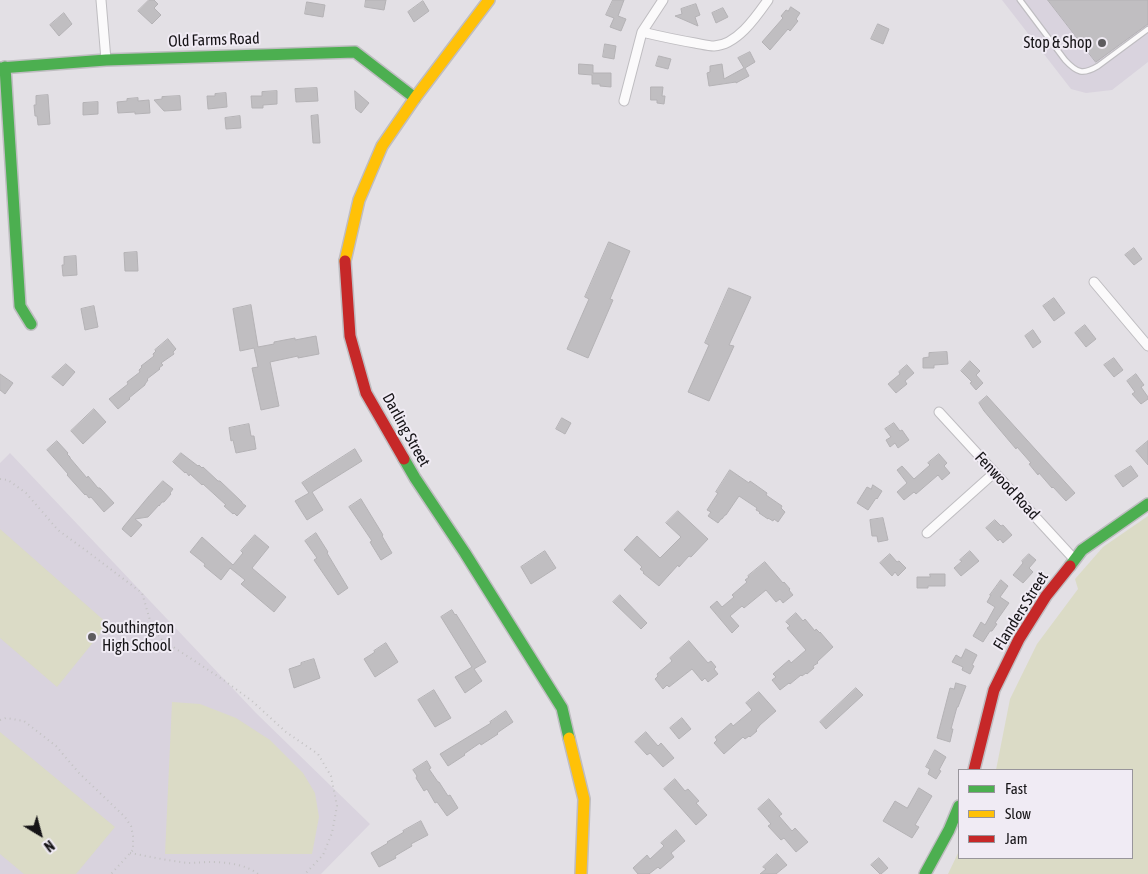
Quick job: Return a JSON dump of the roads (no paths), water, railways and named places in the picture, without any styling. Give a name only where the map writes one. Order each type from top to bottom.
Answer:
[{"type":"street","points":[[101,0],[106,60]]},
{"type":"street","name":"Darling Street","points":[[489,0],[415,98],[382,146],[359,200],[345,263],[350,336],[366,393],[414,478],[465,553],[562,708],[584,799],[581,874]]},
{"type":"street","points":[[624,101],[642,32],[662,0]]},
{"type":"street","points":[[642,32],[714,46],[722,44],[748,26],[768,0]]},
{"type":"street","name":"Old Farms Road","points":[[3,68],[106,60],[355,52],[415,98]]},
{"type":"street","points":[[3,68],[20,306],[31,324]]},
{"type":"street","points":[[1094,282],[1148,346]]},
{"type":"street","name":"Fenwood Road","points":[[939,412],[1075,560]]},
{"type":"street","points":[[927,533],[994,473]]},
{"type":"street","name":"Flanders Street","points":[[974,769],[994,690],[1019,639],[1046,596],[1082,550],[1148,504]]},
{"type":"street","points":[[925,874],[949,830],[958,808]]},
{"type":"lane","points":[[1020,0],[1065,60],[1073,68],[1081,72],[1090,71],[1098,66],[1148,29]]},
{"type":"place","name":"Stop & Shop","points":[[1102,43]]},
{"type":"place","name":"Southington High School","points":[[92,637]]}]
